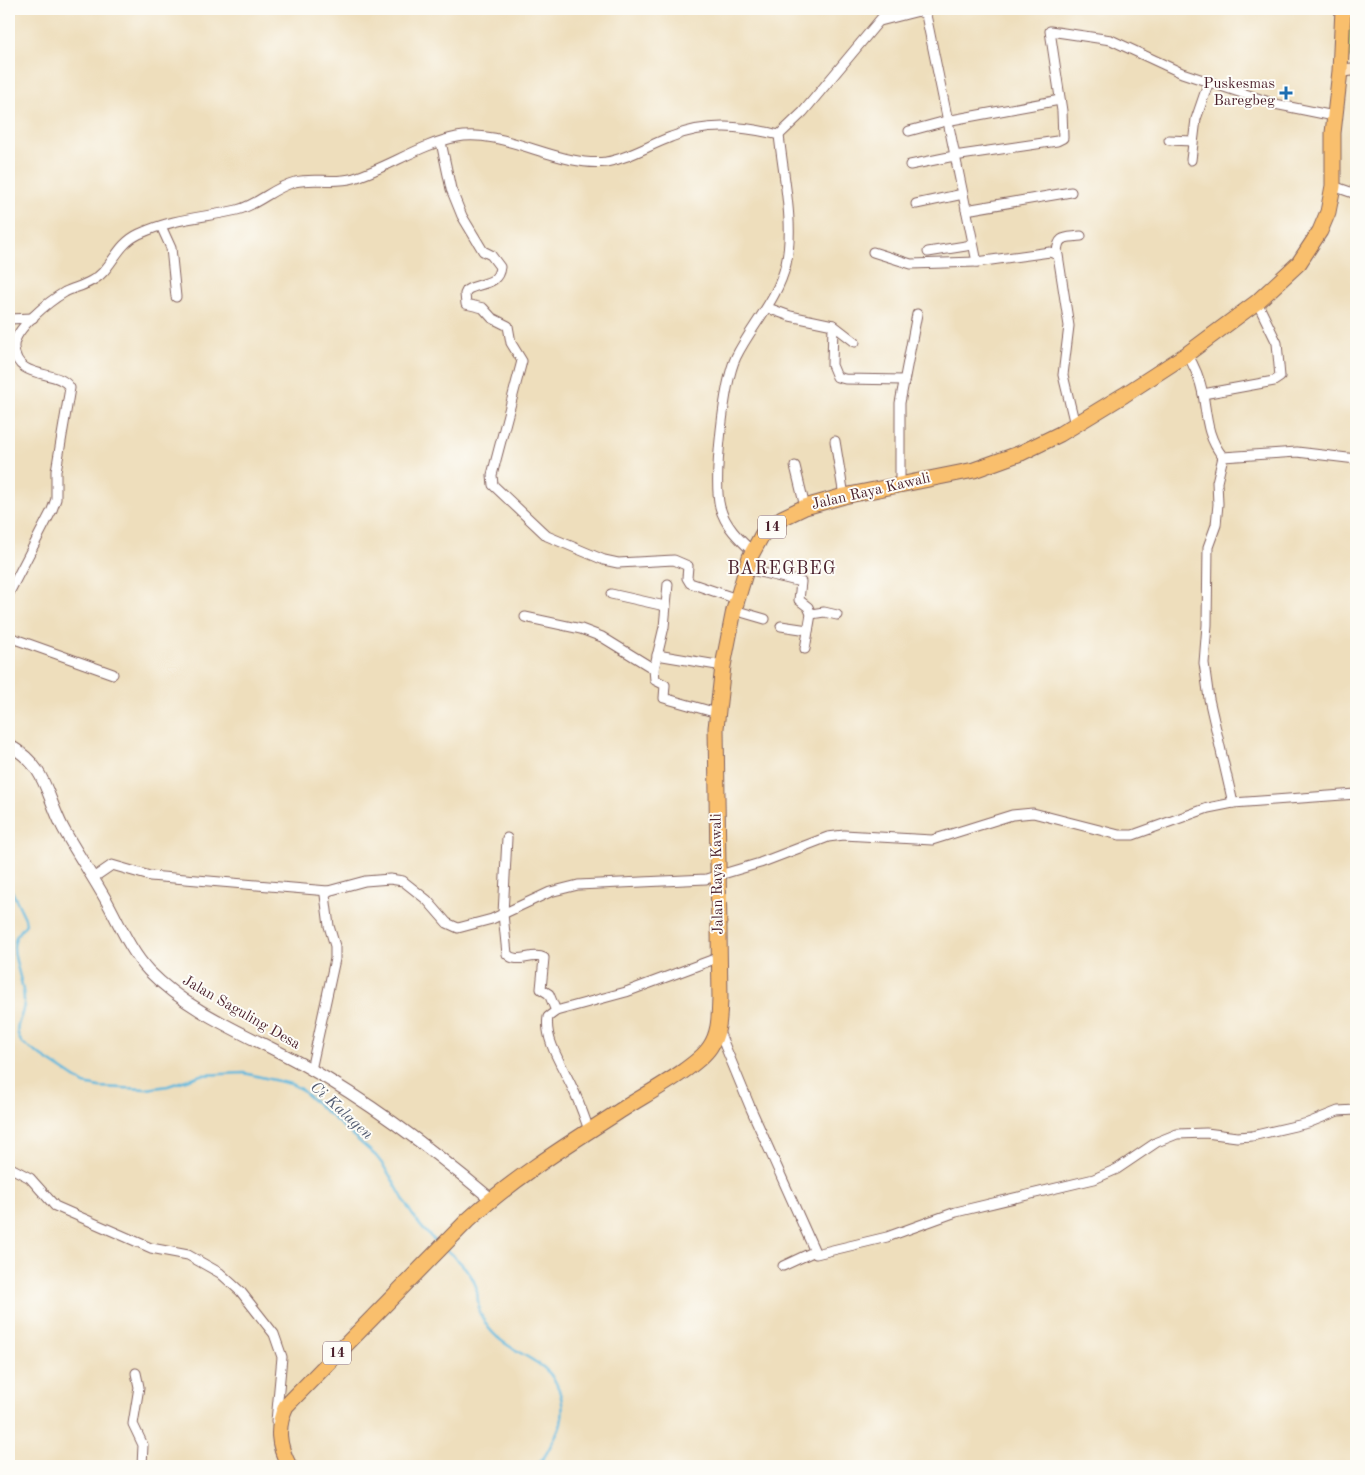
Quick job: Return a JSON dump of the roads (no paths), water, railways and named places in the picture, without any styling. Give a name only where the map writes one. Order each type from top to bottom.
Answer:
[{"type":"highway","name":"Jalan Raya Kawali","points":[[491,1199],[589,1130],[699,1059],[710,1047],[718,1029],[720,876],[717,713],[722,666],[736,605],[753,552],[762,536],[782,518],[806,507],[844,496],[974,470],[1021,453],[1075,425],[1186,354],[1257,302],[1299,263],[1320,231],[1328,212],[1333,186],[1334,116],[1340,71],[1343,9]]},
{"type":"highway","name":"14","points":[[289,1466],[280,1446],[280,1426],[286,1406],[450,1238],[491,1199]]},
{"type":"main road","points":[[1340,71],[1356,69]]},
{"type":"street","points":[[779,135],[803,112],[889,9]]},
{"type":"street","points":[[880,21],[919,11],[926,15],[976,262]]},
{"type":"street","points":[[910,165],[954,156],[1060,140],[1063,133],[1060,100],[1050,31],[1111,40],[1174,69],[1275,104],[1334,116]]},
{"type":"street","points":[[1191,160],[1196,119],[1209,81]]},
{"type":"street","points":[[909,131],[946,121],[1060,100]]},
{"type":"street","points":[[9,593],[56,499],[56,471],[70,388],[64,382],[30,372],[17,358],[14,348],[15,341],[20,332],[33,318],[66,291],[100,276],[123,244],[138,235],[180,219],[237,210],[297,181],[337,182],[357,177],[440,142],[459,136],[480,137],[598,162],[620,159],[696,128],[720,126],[779,135]]},
{"type":"street","points":[[753,552],[735,535],[726,521],[720,506],[717,482],[726,388],[730,372],[754,327],[768,308],[786,265],[789,245],[779,135]]},
{"type":"street","points":[[1169,140],[1192,141]]},
{"type":"street","points":[[440,142],[451,189],[462,216],[482,251],[491,255],[500,267],[499,274],[494,280],[465,291],[466,304],[483,308],[492,318],[508,326],[511,344],[522,361],[492,476],[493,485],[547,536],[604,560],[618,563],[679,561],[688,566],[687,578],[690,583],[764,619]]},
{"type":"street","points":[[1333,186],[1356,194]]},
{"type":"street","points":[[966,210],[1071,192]]},
{"type":"street","points":[[916,204],[963,194]]},
{"type":"street","points":[[162,226],[171,248],[176,297]]},
{"type":"street","points":[[1075,425],[1063,375],[1069,326],[1062,270],[1057,253],[1058,243],[1061,239],[1081,236]]},
{"type":"street","points":[[928,252],[972,245]]},
{"type":"street","points":[[873,252],[910,264],[976,262],[1026,254],[1057,253]]},
{"type":"street","points":[[1203,394],[1274,381],[1280,377],[1276,343],[1257,302]]},
{"type":"street","points":[[768,308],[790,316],[833,325],[855,342]]},
{"type":"street","points":[[900,485],[899,418],[916,314]]},
{"type":"street","points":[[9,319],[33,318]]},
{"type":"street","points":[[833,325],[832,366],[837,376],[845,379],[904,380]]},
{"type":"street","points":[[1186,354],[1203,394],[1205,420],[1217,451],[1223,458]]},
{"type":"street","points":[[835,441],[844,496]]},
{"type":"street","points":[[1223,458],[1297,452],[1356,459]]},
{"type":"street","points":[[1223,458],[1217,482],[1218,504],[1216,525],[1208,547],[1207,625],[1204,663],[1209,699],[1233,803]]},
{"type":"street","points":[[795,466],[806,507]]},
{"type":"street","points":[[747,569],[801,582],[799,600],[808,607],[811,614],[805,649]]},
{"type":"street","points":[[668,584],[664,627],[654,669],[656,682],[665,686],[664,698],[717,713]]},
{"type":"street","points":[[612,594],[665,606]]},
{"type":"street","points":[[811,614],[824,612],[838,615]]},
{"type":"street","points":[[525,617],[586,631],[610,642],[654,669]]},
{"type":"street","points":[[781,626],[808,630]]},
{"type":"street","points":[[9,637],[113,674]]},
{"type":"street","points":[[657,655],[722,666]]},
{"type":"street","name":"Jalan Saguling Desa","points":[[9,745],[26,756],[36,766],[63,828],[131,947],[147,969],[167,988],[250,1038],[311,1070],[372,1107],[434,1151],[491,1199]]},
{"type":"street","points":[[93,878],[112,865],[150,876],[227,884],[328,891],[365,881],[390,879],[403,881],[418,891],[447,923],[454,928],[503,914],[550,892],[578,885],[622,881],[694,881],[720,876],[836,836],[932,840],[1012,815],[1033,813],[1118,835],[1133,836],[1208,808],[1233,803],[1356,794]]},
{"type":"street","points":[[507,838],[503,914],[507,954],[515,959],[539,956],[544,958],[541,989],[549,994],[556,1011]]},
{"type":"street","points":[[311,1070],[335,960],[335,946],[329,926],[325,895],[328,891]]},
{"type":"street","points":[[589,1130],[550,1035],[548,1017],[556,1011],[617,994],[720,958]]},
{"type":"street","points":[[718,1029],[813,1252]]},
{"type":"street","points":[[783,1266],[813,1252],[816,1254],[823,1253],[887,1237],[956,1212],[1094,1178],[1117,1169],[1157,1142],[1177,1134],[1206,1133],[1237,1137],[1252,1136],[1308,1123],[1338,1111],[1356,1110]]},
{"type":"street","points":[[9,1167],[30,1178],[55,1206],[151,1248],[188,1255],[220,1273],[241,1292],[274,1334],[281,1349],[276,1420],[277,1441],[280,1446]]},
{"type":"street","points":[[136,1373],[139,1387],[133,1424],[143,1445],[142,1466]]},
{"type":"waterway","name":"Ci Kalagen","points":[[9,885],[26,924],[16,937],[14,946],[24,996],[18,1027],[22,1043],[84,1084],[99,1087],[147,1089],[168,1086],[201,1075],[244,1073],[291,1084],[299,1088],[376,1156],[392,1178],[410,1212],[438,1243]]},
{"type":"waterway","name":"Ci Kalagen","points":[[446,1250],[470,1274],[476,1286],[480,1312],[492,1332],[505,1343],[543,1367],[555,1381],[559,1390],[562,1399],[560,1427],[544,1456],[535,1466]]},
{"type":"place","name":"Puskesmas Baregbeg","points":[[1286,93]]},
{"type":"district","name":"BAREGBEG","points":[[782,569]]}]
